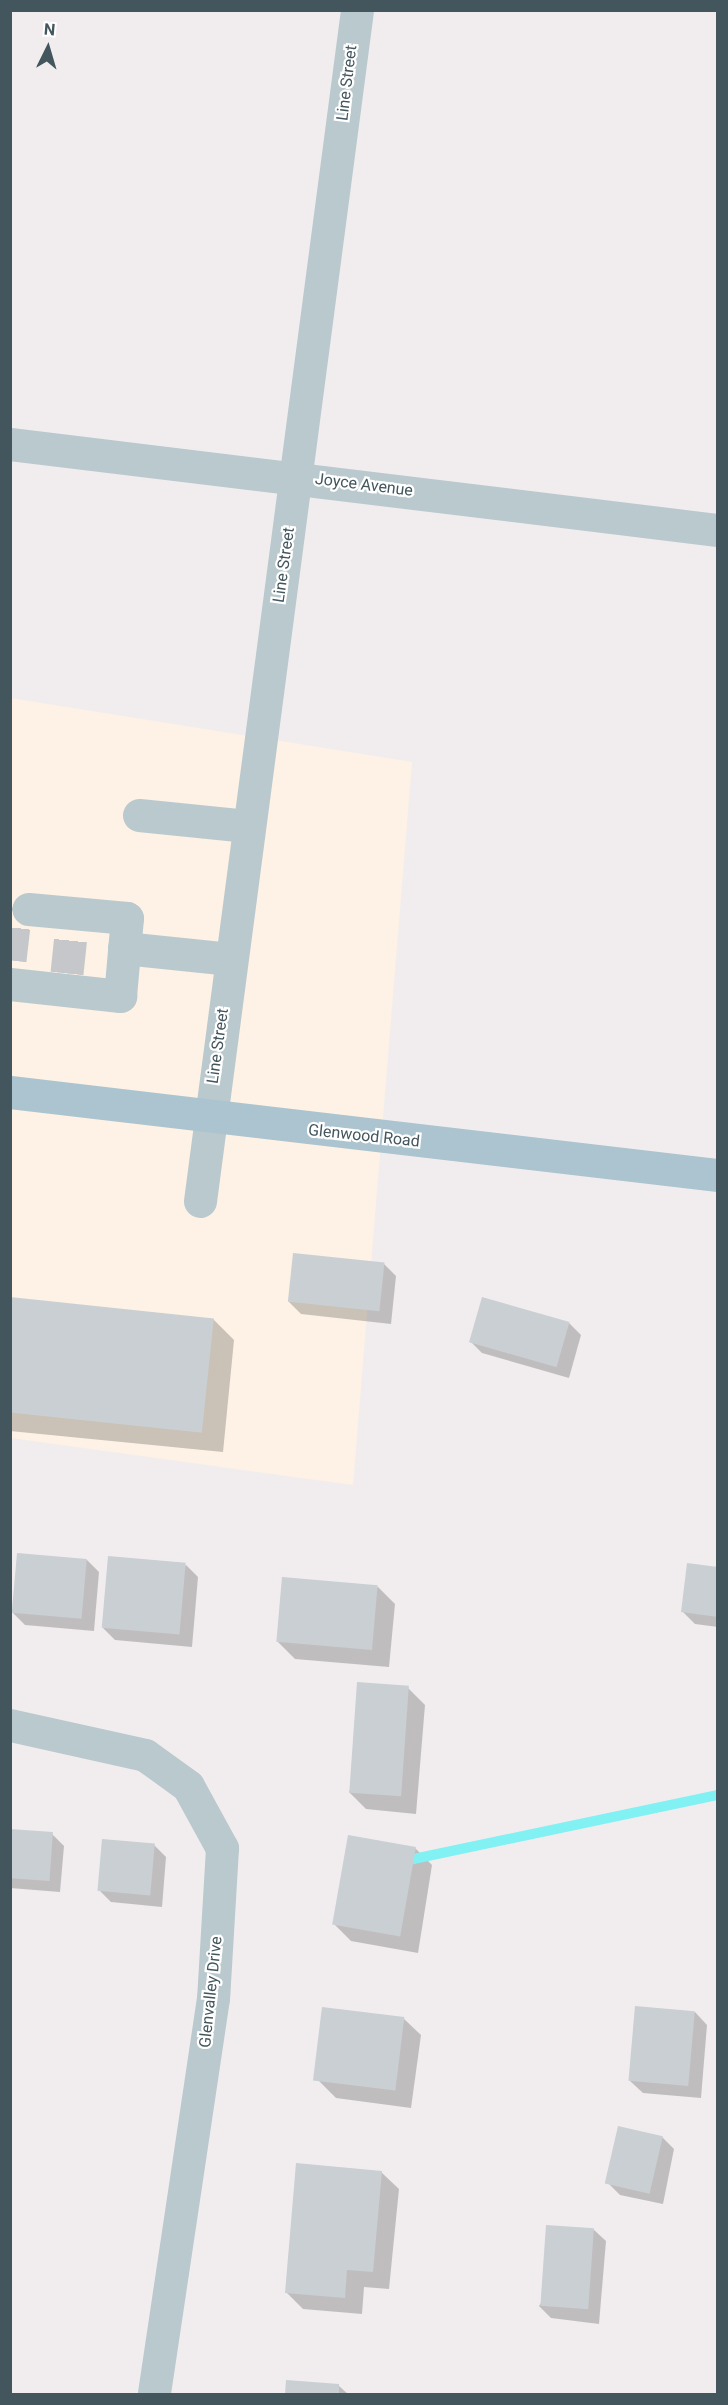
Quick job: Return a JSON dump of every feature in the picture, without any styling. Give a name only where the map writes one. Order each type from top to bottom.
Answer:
[{"type":"main road","name":"Glenwood Road","points":[[10,1092],[208,1118],[717,1175]]},
{"type":"street","name":"Line Street","points":[[200,1202],[208,1118],[297,477],[357,10]]},
{"type":"street","name":"Joyce Avenue","points":[[10,444],[297,477],[717,530]]},
{"type":"street","points":[[139,815],[247,826]]},
{"type":"street","points":[[10,984],[66,982],[120,996],[127,918],[72,924],[28,909]]},
{"type":"street","points":[[124,948],[230,959]]},
{"type":"street","name":"Glenvalley Drive","points":[[10,1725],[145,1755],[188,1786],[222,1848],[213,1998],[154,2394]]},
{"type":"shaded area","points":[[10,698],[412,762],[353,1485],[11,1438]]},
{"type":"building","points":[[293,1253],[384,1263],[379,1311],[288,1302]]},
{"type":"building","points":[[10,1297],[214,1318],[202,1433],[10,1413]]},
{"type":"building","points":[[482,1297],[569,1322],[557,1367],[469,1342]]},
{"type":"building","points":[[17,1553],[87,1559],[82,1619],[12,1613]]},
{"type":"building","points":[[108,1556],[186,1563],[179,1635],[102,1628]]},
{"type":"building","points":[[687,1563],[718,1567],[718,1617],[681,1612]]},
{"type":"building","points":[[282,1577],[378,1585],[372,1650],[276,1642]]},
{"type":"building","points":[[357,1682],[409,1686],[401,1796],[349,1793]]},
{"type":"building","points":[[10,1829],[53,1832],[49,1881],[10,1878]]},
{"type":"building","points":[[348,1835],[416,1847],[400,1937],[332,1925]]},
{"type":"building","points":[[102,1839],[155,1844],[150,1895],[97,1891]]},
{"type":"building","points":[[635,2006],[695,2011],[688,2086],[628,2081]]},
{"type":"building","points":[[322,2007],[404,2017],[395,2091],[313,2080]]},
{"type":"building","points":[[618,2126],[663,2136],[650,2194],[605,2183]]},
{"type":"building","points":[[296,2163],[382,2171],[373,2272],[347,2270],[345,2298],[285,2293]]},
{"type":"building","points":[[546,2225],[594,2228],[588,2309],[540,2306]]},
{"type":"building","points":[[286,2380],[339,2384],[339,2394],[285,2394]]},
{"type":"waterway","points":[[404,1861],[718,1795]]},
{"type":"tunnel","points":[[10,960],[16,907]]},
{"type":"tunnel","points":[[67,973],[71,935]]}]
